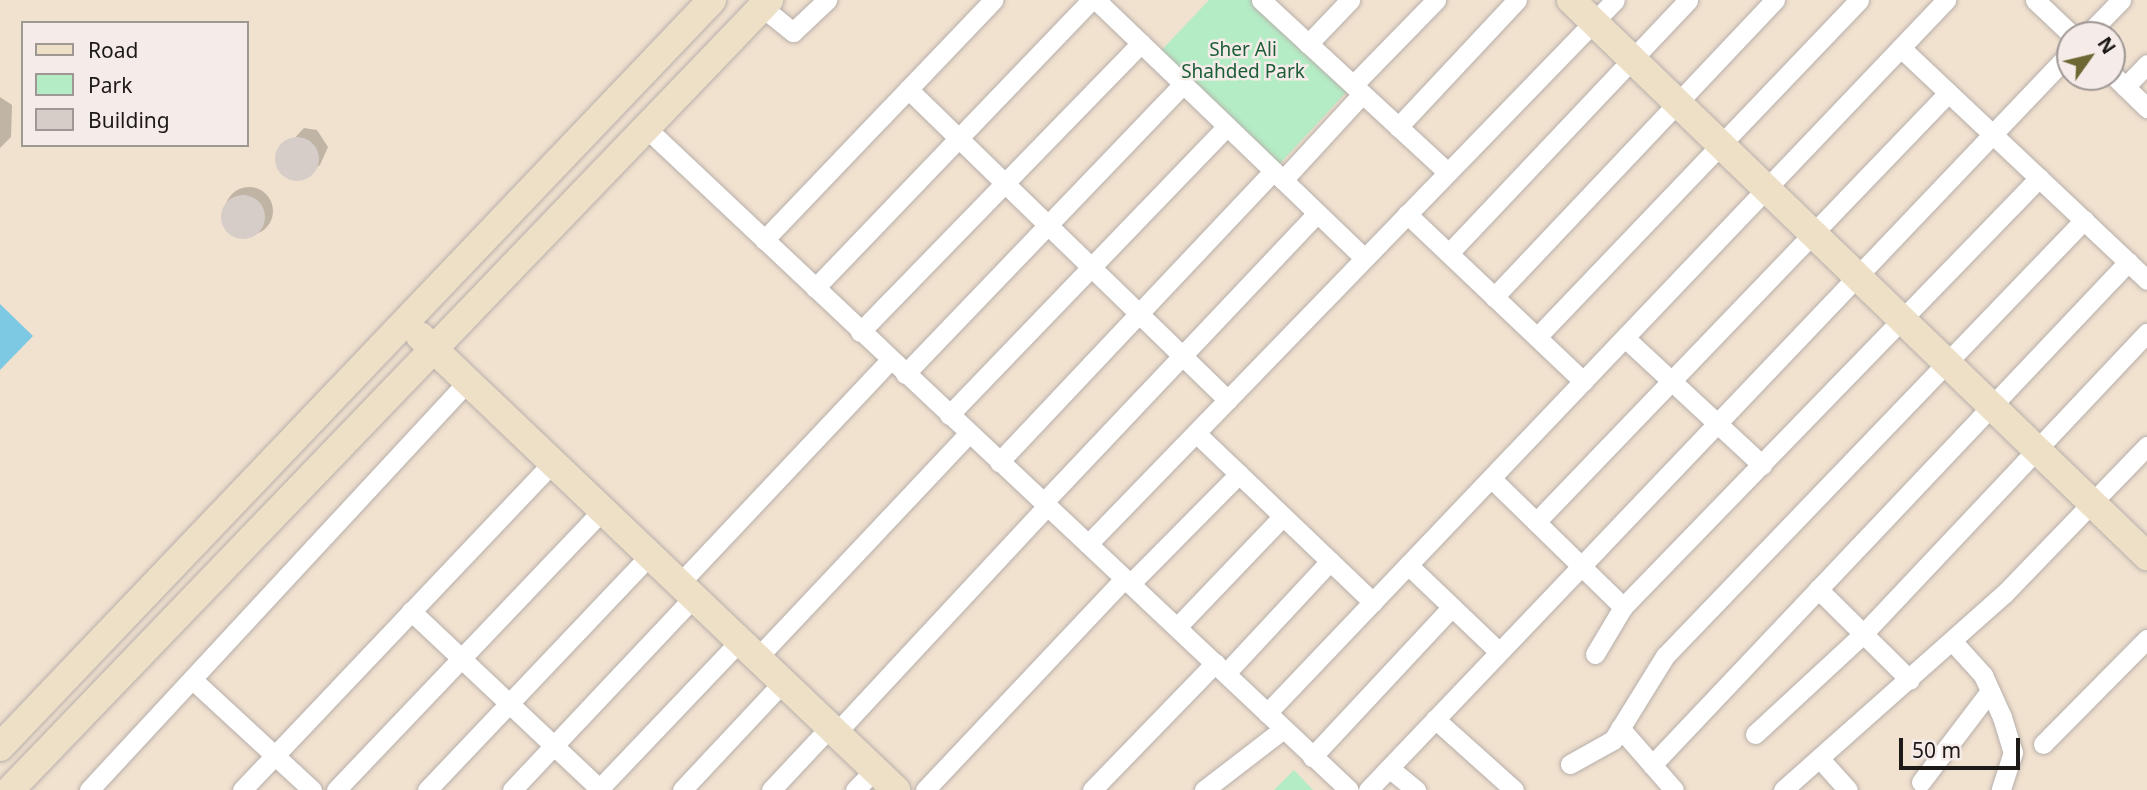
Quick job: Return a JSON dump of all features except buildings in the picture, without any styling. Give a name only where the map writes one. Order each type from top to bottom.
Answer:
[{"type":"street","points":[[0,747],[712,0]]},
{"type":"street","points":[[10,790],[644,126],[767,7],[786,31],[799,30],[827,0]]},
{"type":"street","points":[[764,240],[993,0]]},
{"type":"street","points":[[815,288],[1094,0],[1364,258]]},
{"type":"street","points":[[1308,44],[1350,0]]},
{"type":"street","points":[[999,462],[1139,313],[1278,175],[1358,90],[1436,0]]},
{"type":"street","points":[[1398,127],[1517,0]]},
{"type":"street","points":[[1571,0],[2038,451],[2146,551]]},
{"type":"street","points":[[1088,544],[1446,171],[1615,0]]},
{"type":"street","points":[[1449,253],[1688,0]]},
{"type":"street","points":[[1494,297],[1775,0]]},
{"type":"street","points":[[1537,337],[1860,0]]},
{"type":"street","points":[[2035,0],[2057,21]]},
{"type":"street","points":[[2101,21],[2121,0]]},
{"type":"street","points":[[1263,1],[1446,171]]},
{"type":"street","points":[[1267,713],[1944,1]]},
{"type":"street","points":[[860,332],[1141,43]]},
{"type":"street","points":[[1900,48],[2147,280]]},
{"type":"street","points":[[2126,76],[2147,64]]},
{"type":"street","points":[[1368,790],[1579,564],[2056,68]]},
{"type":"street","points":[[905,374],[1183,84]]},
{"type":"street","points":[[2126,87],[2147,107]]},
{"type":"street","points":[[908,89],[1228,400]]},
{"type":"street","points":[[1536,522],[1948,93]]},
{"type":"street","points":[[644,126],[860,332],[1221,668],[1282,730],[1349,790]]},
{"type":"street","points":[[949,415],[1227,127]]},
{"type":"street","points":[[1595,654],[1623,607],[2039,178]]},
{"type":"street","points":[[771,790],[833,730],[1317,213]]},
{"type":"street","points":[[1407,214],[1583,382]]},
{"type":"street","points":[[1570,764],[1613,740],[1665,656],[2084,220]]},
{"type":"street","points":[[1652,765],[2128,262]]},
{"type":"street","points":[[404,323],[896,790]]},
{"type":"street","points":[[1755,734],[1863,634],[2147,334]]},
{"type":"street","points":[[1625,338],[1762,465]]},
{"type":"street","points":[[512,790],[554,746],[687,590],[890,360]]},
{"type":"street","points":[[89,790],[468,381]]},
{"type":"street","points":[[411,611],[599,789],[749,649],[968,433]]},
{"type":"street","points":[[1196,433],[1373,602]]},
{"type":"street","points":[[1795,787],[1821,760],[1953,642],[2094,504],[2147,446]]},
{"type":"street","points":[[242,790],[553,462]]},
{"type":"street","points":[[925,790],[1128,581],[1239,474]]},
{"type":"street","points":[[1491,478],[1623,607]]},
{"type":"street","points":[[336,790],[603,510]]},
{"type":"street","points":[[1177,627],[1283,516]]},
{"type":"street","points":[[428,790],[650,555]]},
{"type":"street","points":[[1092,790],[1330,561]]},
{"type":"street","points":[[1408,565],[1498,651]]},
{"type":"street","points":[[1818,589],[1910,680]]},
{"type":"street","points":[[1312,757],[1452,607]]},
{"type":"street","points":[[2043,744],[2147,639]]},
{"type":"street","points":[[1953,642],[1990,691],[2013,752],[2001,790]]},
{"type":"street","points":[[193,680],[313,790]]},
{"type":"street","points":[[682,790],[783,682]]},
{"type":"street","points":[[1921,782],[1990,691]]},
{"type":"street","points":[[1435,719],[1514,790]]},
{"type":"street","points":[[1620,728],[1674,790]]},
{"type":"street","points":[[1204,790],[1282,730]]},
{"type":"street","points":[[1821,760],[1849,790]]},
{"type":"street","points":[[1389,768],[1416,790]]},
{"type":"street","points":[[855,790],[875,769]]},
{"type":"shaded area","points":[[0,0],[2147,0],[2147,790],[0,790]]},
{"type":"green space","name":"Sher Ali Shahded Park","points":[[1209,0],[1261,0],[1353,85],[1273,171],[1155,57]]},
{"type":"green space","points":[[1294,770],[1313,790],[1274,790]]},
{"type":"water","points":[[0,304],[33,336],[0,370]]}]
